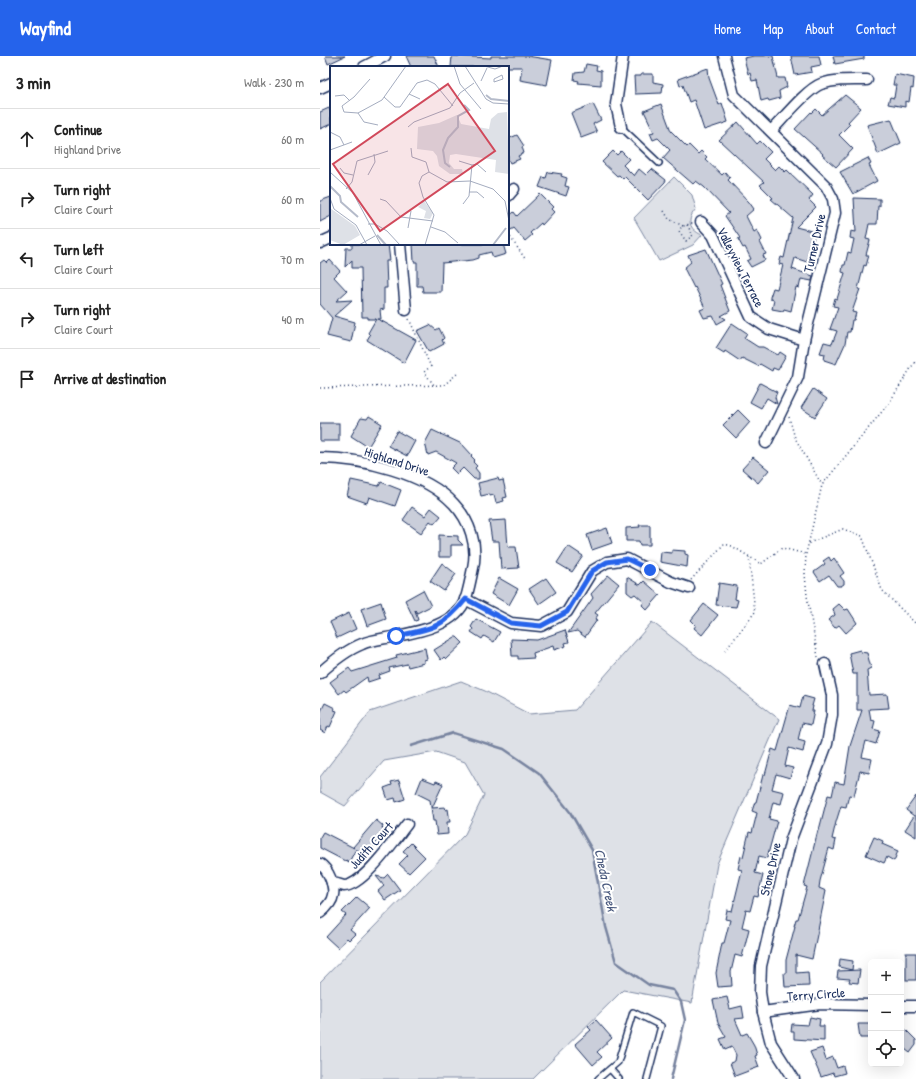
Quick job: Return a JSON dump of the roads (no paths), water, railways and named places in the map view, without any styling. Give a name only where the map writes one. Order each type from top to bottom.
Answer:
[{"type":"street","points":[[366,66],[385,56]]},
{"type":"street","points":[[621,127],[616,104],[623,56]]},
{"type":"street","name":"Turner Drive","points":[[724,56],[734,95],[826,186],[833,199],[835,213],[804,340],[798,377],[766,443]]},
{"type":"street","points":[[771,131],[807,94],[819,84],[844,79],[867,80]]},
{"type":"street","points":[[320,88],[330,83]]},
{"type":"street","name":"Valleyview Terrace","points":[[701,222],[713,235],[751,317],[769,328],[804,340]]},
{"type":"street","points":[[320,243],[330,238]]},
{"type":"street","points":[[400,245],[406,310]]},
{"type":"street","name":"Highland Drive","points":[[320,458],[342,458],[384,468],[422,481],[444,494],[463,514],[472,537],[475,558],[466,599],[454,614],[434,628],[362,643],[333,661],[320,673]]},
{"type":"street","points":[[466,599],[511,623],[541,626],[567,612],[592,571],[607,562],[627,559],[671,582],[688,588]]},
{"type":"street","name":"Stone Drive","points":[[794,1079],[771,1043],[762,1012],[760,992],[761,966],[791,839],[827,744],[832,715],[832,694],[825,664]]},
{"type":"street","name":"Judith Court","points":[[332,883],[345,886],[359,879],[377,862],[407,824]]},
{"type":"street","points":[[320,864],[324,867],[332,883],[333,896],[325,909],[320,913]]},
{"type":"street","name":"Terry Circle","points":[[762,1012],[820,1004],[868,1005]]},
{"type":"street","points":[[904,1006],[916,1006]]},
{"type":"lane","points":[[621,127],[659,163]]},
{"type":"lane","points":[[598,1079],[618,1062],[633,1012],[661,1026],[647,1079]]},
{"type":"lane","points":[[610,1069],[619,1079]]},
{"type":"waterway","name":"Cheda Creek","points":[[411,746],[453,733],[504,749],[539,773],[570,812],[592,850],[606,927],[616,962],[649,985],[673,990],[681,1002],[685,1020],[671,1079]]}]
